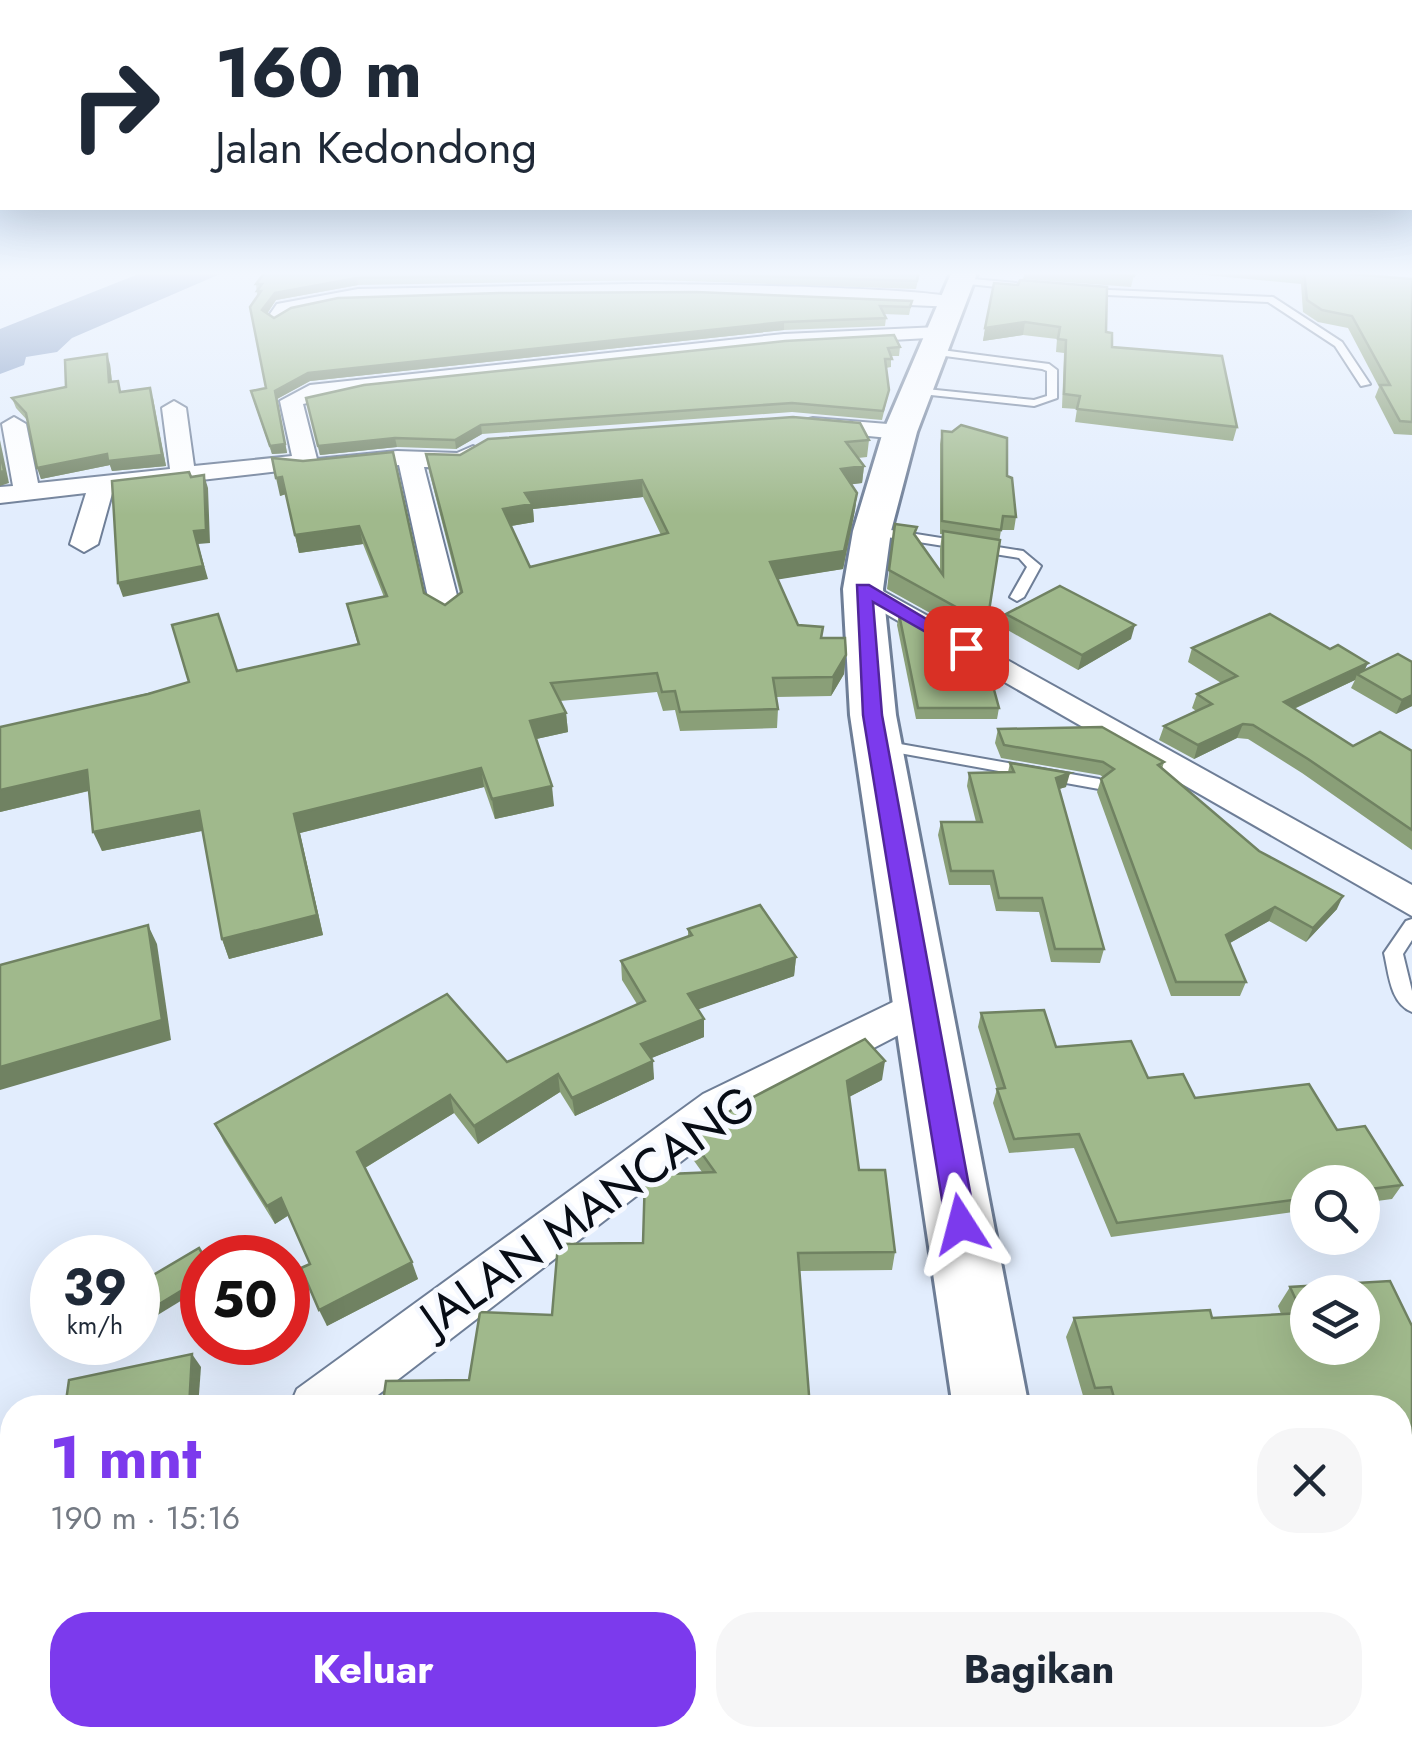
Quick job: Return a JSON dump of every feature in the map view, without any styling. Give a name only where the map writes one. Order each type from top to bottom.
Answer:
[{"type":"main road","points":[[934,352],[872,531],[863,589],[872,715],[990,1395]]},
{"type":"street","points":[[307,467],[291,401],[310,392],[384,381],[689,352]]},
{"type":"street","points":[[792,422],[912,352]]},
{"type":"street","points":[[174,408],[183,475]]},
{"type":"street","points":[[14,424],[28,490]]},
{"type":"street","points":[[0,494],[288,463],[307,467],[397,458],[467,460],[491,444]]},
{"type":"street","points":[[410,461],[446,610]]},
{"type":"street","points":[[84,544],[102,483]]},
{"type":"street","points":[[863,589],[1412,902]]},
{"type":"street","name":"JALAN MANCANG","points":[[333,1395],[719,1106],[924,1003]]},
{"type":"lane","points":[[961,352],[1034,403],[1052,398],[1052,370],[996,352]]},
{"type":"lane","points":[[1345,352],[1365,384]]},
{"type":"lane","points":[[872,531],[1023,555],[1034,566],[1016,596]]},
{"type":"lane","points":[[880,745],[1099,784]]},
{"type":"lane","points":[[1412,926],[1393,953],[1402,994],[1412,1005]]},
{"type":"water","points":[[0,352],[54,352],[26,357],[24,365],[0,374]]},
{"type":"building","points":[[259,352],[500,352],[308,373],[275,391],[285,444],[270,446],[251,391],[266,388]]},
{"type":"building","points":[[675,352],[890,352],[892,359],[885,359],[889,390],[883,411],[792,403],[481,425],[455,440],[395,438],[318,446],[306,398],[364,385]]},
{"type":"building","points":[[1066,352],[1222,356],[1237,427],[1077,409],[1080,396],[1064,394]]},
{"type":"building","points":[[1372,352],[1412,352],[1412,422],[1400,421],[1380,385],[1390,385]]},
{"type":"building","points":[[107,354],[109,382],[118,381],[120,392],[150,388],[162,455],[108,461],[107,454],[37,468],[26,413],[12,398],[66,387],[65,360]]},
{"type":"building","points":[[793,417],[860,423],[869,440],[846,442],[864,466],[841,469],[857,493],[844,551],[770,562],[798,625],[823,627],[821,638],[845,638],[846,655],[833,677],[773,678],[778,709],[680,712],[675,691],[662,692],[657,673],[551,683],[566,713],[530,721],[552,786],[492,799],[481,768],[294,814],[317,915],[222,939],[199,811],[93,832],[87,770],[0,790],[0,727],[189,682],[172,625],[218,614],[237,671],[359,644],[347,604],[387,596],[359,526],[295,535],[282,477],[276,478],[272,458],[303,461],[393,452],[424,593],[445,605],[462,592],[426,454],[460,455],[488,439]],"holes":[[[642,480],[668,533],[530,567],[503,509],[532,504],[525,493]]]},
{"type":"building","points":[[961,425],[1007,438],[1007,476],[1012,478],[1016,517],[1003,516],[1001,530],[942,521],[942,431],[952,432]]},
{"type":"building","points":[[189,472],[191,477],[204,475],[206,530],[194,531],[203,566],[118,583],[112,481]]},
{"type":"building","points":[[895,524],[917,527],[914,534],[943,575],[943,531],[1000,540],[987,624],[889,570]]},
{"type":"building","points":[[1060,586],[1135,625],[1082,655],[1006,614]]},
{"type":"building","points":[[899,614],[987,664],[999,708],[918,708]]},
{"type":"building","points":[[1270,614],[1330,649],[1338,645],[1368,663],[1284,702],[1353,746],[1380,732],[1412,751],[1412,830],[1253,725],[1243,724],[1198,745],[1164,726],[1212,704],[1197,694],[1237,676],[1192,648]]},
{"type":"building","points":[[1398,654],[1412,662],[1412,695],[1402,700],[1357,674]]},
{"type":"building","points":[[1102,727],[1164,762],[1158,765],[1259,851],[1343,896],[1313,928],[1275,907],[1226,935],[1246,982],[1176,982],[1101,779],[1114,769],[1103,762],[1004,745],[998,729]]},
{"type":"building","points":[[1010,763],[1070,773],[1056,778],[1104,949],[1055,949],[1042,898],[999,898],[993,871],[951,871],[941,822],[982,822],[969,773],[1014,772]]},
{"type":"building","points":[[760,905],[796,957],[688,994],[704,1019],[641,1044],[653,1061],[572,1098],[558,1074],[474,1126],[450,1095],[357,1152],[412,1262],[319,1310],[310,1289],[310,1235],[297,1235],[281,1198],[267,1206],[215,1124],[447,994],[507,1062],[645,1001],[621,961],[692,935],[688,929]]},
{"type":"building","points":[[148,925],[162,1020],[0,1067],[0,965]]},
{"type":"building","points":[[1044,1010],[1056,1047],[1131,1041],[1148,1078],[1183,1074],[1195,1098],[1309,1084],[1337,1130],[1365,1126],[1402,1185],[1380,1188],[1380,1165],[1290,1165],[1290,1200],[1117,1223],[1079,1134],[1014,1139],[997,1089],[1005,1088],[981,1013]]},
{"type":"building","points":[[865,1039],[885,1061],[847,1081],[859,1170],[885,1170],[895,1252],[798,1253],[809,1395],[384,1395],[386,1381],[469,1380],[480,1312],[552,1315],[558,1244],[643,1243],[645,1175],[715,1172],[692,1140],[738,1105]]},
{"type":"building","points":[[180,1259],[180,1291],[160,1304],[160,1271]]},
{"type":"building","points":[[1390,1281],[1412,1326],[1412,1395],[1113,1395],[1111,1387],[1095,1388],[1074,1318],[1210,1310],[1212,1318],[1290,1314],[1290,1365],[1380,1365],[1380,1282]]},
{"type":"building","points":[[180,1357],[180,1365],[191,1365],[190,1395],[67,1395],[69,1380],[140,1365],[160,1365],[160,1361]]},
{"type":"route","points":[[961,1224],[872,715],[863,589],[966,648]]}]
